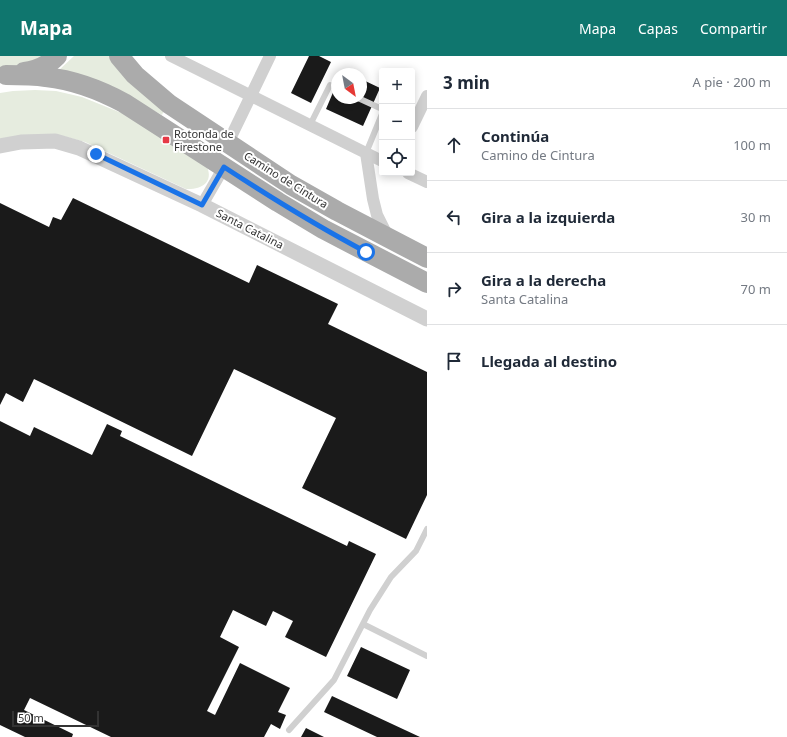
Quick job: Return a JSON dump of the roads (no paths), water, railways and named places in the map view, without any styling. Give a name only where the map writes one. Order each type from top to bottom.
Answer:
[{"type":"main road","points":[[3,75],[32,71],[51,61],[57,56]]},
{"type":"main road","name":"Camino de Cintura","points":[[119,56],[135,75],[169,104],[291,185],[427,258]]},
{"type":"main road","name":"Camino de Cintura","points":[[3,75],[46,77],[89,86],[109,94],[124,102],[278,202],[323,229],[427,283]]},
{"type":"street","points":[[171,56],[379,160]]},
{"type":"street","points":[[228,143],[270,56]]},
{"type":"street","points":[[415,121],[427,96]]},
{"type":"street","name":"Santa Catalina","points":[[0,146],[21,142],[55,141],[96,154],[202,205],[427,319]]},
{"type":"street","points":[[366,153],[376,210],[389,238]]},
{"type":"street","points":[[202,205],[224,167]]},
{"type":"street","points":[[414,176],[427,182]]},
{"type":"lane","points":[[310,125],[331,85]]},
{"type":"lane","points":[[367,102],[379,108]]},
{"type":"lane","points":[[366,153],[379,121]]},
{"type":"lane","points":[[289,730],[334,680],[370,610],[391,577],[416,551],[427,529]]},
{"type":"lane","points":[[363,624],[427,656]]},
{"type":"place","name":"Rotonda de Firestone","points":[[166,140]]}]
